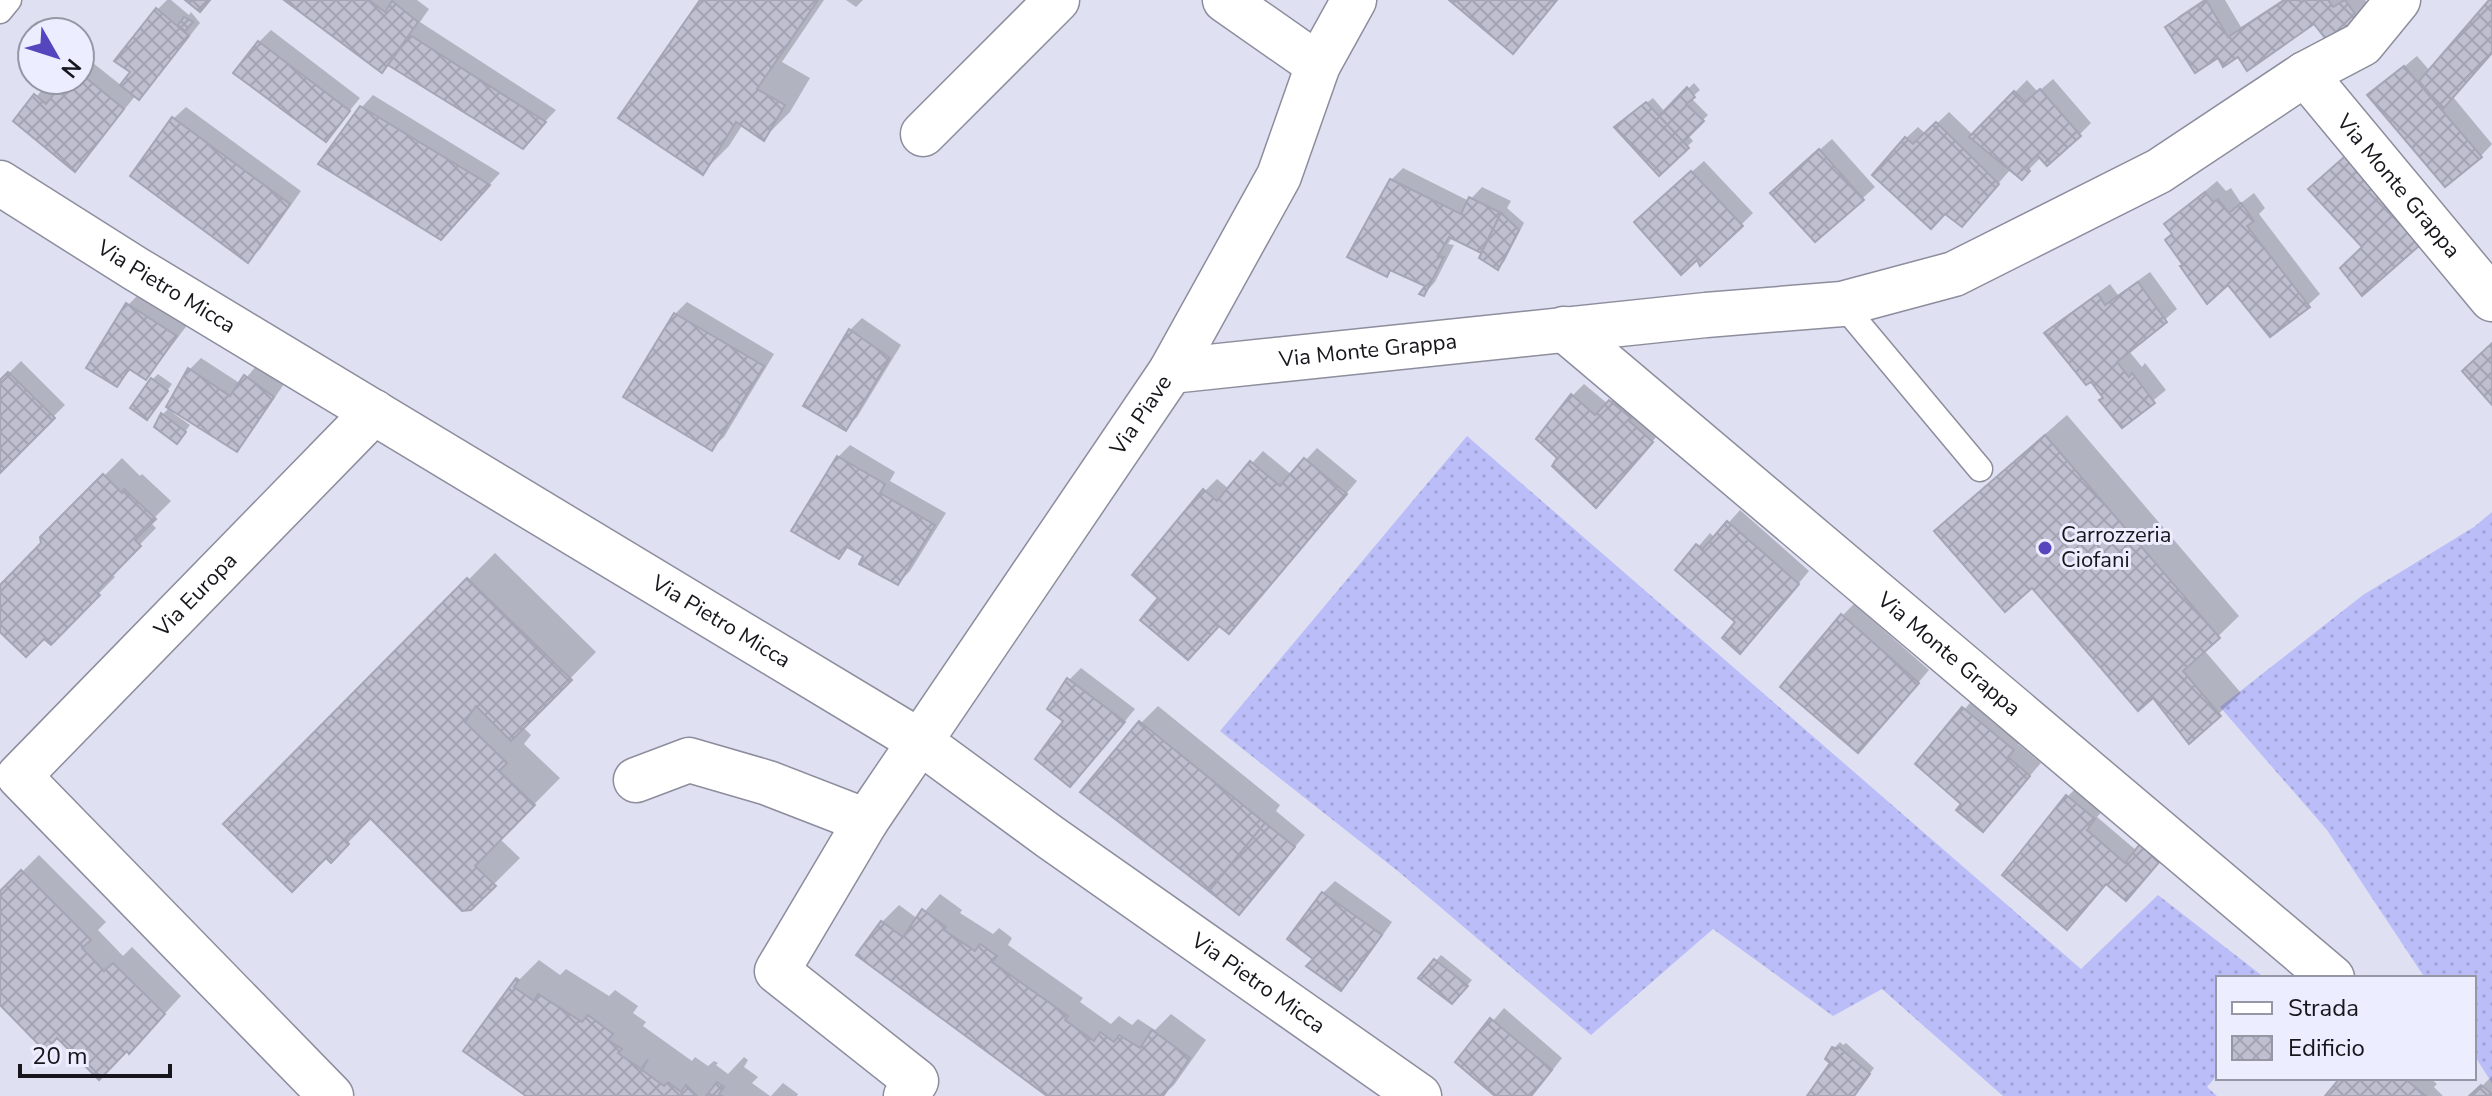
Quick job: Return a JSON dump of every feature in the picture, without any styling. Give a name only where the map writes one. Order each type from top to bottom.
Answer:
[{"type":"street","points":[[923,134],[1057,0]]},
{"type":"street","points":[[1225,0],[1318,65]]},
{"type":"street","name":"Via Piave","points":[[906,1096],[916,1081],[777,971],[866,821],[1171,371],[1279,176],[1318,65],[1354,0]]},
{"type":"street","name":"Via Monte Grappa","points":[[1171,371],[1564,329],[1842,304],[1954,274],[2159,171],[2305,74],[2362,44],[2398,0]]},
{"type":"street","name":"Via Monte Grappa","points":[[2305,74],[2492,299]]},
{"type":"street","name":"Via Pietro Micca","points":[[0,183],[136,269],[919,741],[1050,837],[1419,1096]]},
{"type":"street","name":"Via Monte Grappa","points":[[1564,329],[2330,976]]},
{"type":"street","name":"Via Europa","points":[[331,1096],[9,786],[374,412]]},
{"type":"street","points":[[636,780],[689,760],[768,783],[866,821]]},
{"type":"lane","points":[[0,11],[9,0]]},
{"type":"lane","points":[[1842,304],[1980,469]]},
{"type":"shaded area","points":[[1467,436],[2081,969],[2158,895],[2262,976],[2216,976],[2216,1076],[2207,1087],[2217,1096],[2003,1096],[1882,989],[1833,1016],[1713,929],[1591,1035],[1399,872],[1220,731]]},
{"type":"shaded area","points":[[2492,512],[2492,1083],[2476,1058],[2476,976],[2424,976],[2327,830],[2220,707],[2363,595],[2474,527]]},
{"type":"building","points":[[185,0],[210,0],[200,12]]},
{"type":"building","points":[[284,0],[369,0],[385,12],[392,1],[418,22],[382,73]]},
{"type":"building","points":[[700,0],[818,0],[757,89],[785,105],[764,141],[736,122],[703,175],[618,118]]},
{"type":"building","points":[[1449,0],[1557,0],[1513,54]]},
{"type":"building","points":[[2206,0],[2228,37],[2285,0],[2299,0],[2301,3],[2304,0],[2328,0],[2333,7],[2345,0],[2363,25],[2332,47],[2314,24],[2247,71],[2238,57],[2223,67],[2218,58],[2195,73],[2165,27]]},
{"type":"building","points":[[2492,0],[2492,53],[2443,109],[2419,81]]},
{"type":"building","points":[[156,8],[189,36],[139,100],[120,85],[130,72],[114,61]]},
{"type":"building","points":[[184,17],[193,22],[185,31],[178,25]]},
{"type":"building","points":[[410,35],[546,122],[523,149],[388,65]]},
{"type":"building","points":[[258,41],[350,111],[326,142],[233,73]]},
{"type":"building","points":[[2404,66],[2482,157],[2445,187],[2367,95]]},
{"type":"building","points":[[96,86],[124,109],[75,172],[13,121],[32,96],[46,104],[52,96],[96,96]]},
{"type":"building","points":[[1687,87],[1695,97],[1686,104],[1704,121],[1683,142],[1659,116]]},
{"type":"building","points":[[2040,89],[2081,136],[2047,166],[2037,155],[2026,166],[2030,171],[2022,180],[1969,137],[2014,91],[2025,102]]},
{"type":"building","points":[[1646,102],[1689,148],[1659,176],[1614,127]]},
{"type":"building","points":[[360,106],[490,185],[441,240],[318,164]]},
{"type":"building","points":[[172,117],[290,204],[248,263],[130,176]]},
{"type":"building","points":[[1936,122],[1999,184],[1962,227],[1945,214],[1931,229],[1872,175],[1905,137],[1913,144]]},
{"type":"building","points":[[1819,149],[1864,200],[1815,242],[1770,193]]},
{"type":"building","points":[[2351,151],[2428,238],[2362,296],[2340,268],[2362,247],[2308,189]]},
{"type":"building","points":[[1691,171],[1743,226],[1700,266],[1697,260],[1681,275],[1634,222]]},
{"type":"building","points":[[1390,179],[1461,214],[1469,197],[1501,213],[1481,253],[1449,237],[1438,256],[1444,257],[1424,296],[1419,294],[1425,286],[1390,270],[1387,277],[1347,257]]},
{"type":"building","points":[[2205,192],[2213,202],[2218,199],[2229,213],[2241,203],[2254,221],[2247,226],[2310,307],[2270,337],[2228,285],[2207,304],[2165,240],[2172,234],[2164,224]]},
{"type":"building","points":[[1501,213],[1519,230],[1498,270],[1479,258]]},
{"type":"building","points":[[2138,282],[2167,322],[2117,362],[2129,377],[2132,373],[2155,403],[2122,428],[2099,400],[2103,398],[2091,382],[2086,385],[2044,333],[2098,294],[2105,305]]},
{"type":"building","points":[[126,303],[177,336],[146,380],[129,369],[117,387],[86,368]]},
{"type":"building","points":[[674,313],[764,366],[712,451],[623,397]]},
{"type":"building","points":[[849,329],[890,358],[846,431],[803,406]]},
{"type":"building","points":[[2492,343],[2492,405],[2462,371]]},
{"type":"building","points":[[188,368],[230,396],[244,375],[274,397],[237,452],[166,407]]},
{"type":"building","points":[[8,372],[55,418],[0,473],[0,380]]},
{"type":"building","points":[[151,378],[168,391],[147,420],[130,408]]},
{"type":"building","points":[[1571,394],[1595,415],[1609,400],[1653,442],[1596,508],[1552,466],[1557,458],[1536,439]]},
{"type":"building","points":[[161,413],[186,432],[177,444],[154,427]]},
{"type":"building","points":[[2045,435],[2220,638],[2183,671],[2221,716],[2189,744],[2153,698],[2138,711],[2032,588],[2005,612],[1934,531]]},
{"type":"building","points":[[837,456],[885,484],[880,493],[935,525],[898,585],[859,564],[863,556],[847,547],[839,559],[791,531]]},
{"type":"building","points":[[1304,458],[1347,494],[1229,634],[1219,626],[1188,660],[1140,620],[1158,598],[1132,575],[1203,489],[1217,501],[1250,461],[1280,486]]},
{"type":"building","points":[[103,474],[156,519],[135,540],[141,546],[96,592],[100,595],[51,645],[44,639],[26,657],[0,632],[0,585],[41,543],[40,537]]},
{"type":"building","points":[[1727,521],[1799,584],[1740,654],[1722,638],[1735,622],[1675,570],[1696,544],[1703,549]]},
{"type":"building","points":[[467,578],[572,680],[511,741],[476,706],[465,722],[507,763],[499,771],[535,805],[475,866],[496,886],[471,910],[462,911],[370,818],[354,834],[351,832],[345,839],[349,844],[331,863],[326,858],[292,892],[223,824]]},
{"type":"building","points":[[1841,614],[1919,683],[1858,753],[1780,687]]},
{"type":"building","points":[[1067,678],[1125,722],[1070,787],[1035,759],[1063,721],[1047,709]]},
{"type":"building","points":[[1962,707],[2014,750],[2008,757],[2030,776],[1983,832],[1956,810],[1961,804],[1915,764]]},
{"type":"building","points":[[1139,721],[1265,823],[1209,891],[1080,792]]},
{"type":"building","points":[[2066,795],[2095,819],[2087,830],[2125,863],[2140,844],[2161,860],[2126,901],[2106,884],[2067,930],[2002,875]]},
{"type":"building","points":[[1265,823],[1295,847],[1239,915],[1209,891]]},
{"type":"building","points":[[21,870],[91,940],[82,948],[104,971],[113,963],[165,1014],[129,1054],[127,1051],[99,1080],[57,1038],[45,1051],[0,1005],[0,891]]},
{"type":"building","points":[[1322,892],[1382,935],[1341,991],[1306,966],[1313,959],[1287,939]]},
{"type":"building","points":[[922,909],[946,927],[944,930],[975,951],[980,944],[997,956],[992,962],[1068,1016],[1065,1020],[1094,1041],[1100,1032],[1114,1042],[1119,1035],[1140,1048],[1152,1030],[1190,1058],[1163,1096],[1047,1096],[856,955],[881,921],[903,937]]},
{"type":"building","points":[[1434,959],[1468,986],[1452,1004],[1418,978]]},
{"type":"building","points":[[516,978],[519,980],[514,987],[534,1001],[538,994],[582,1022],[588,1015],[613,1034],[608,1040],[622,1049],[618,1053],[641,1069],[648,1059],[642,1070],[664,1086],[668,1082],[681,1092],[686,1085],[697,1096],[526,1096],[463,1051]]},
{"type":"building","points":[[1490,1018],[1552,1070],[1531,1096],[1495,1096],[1455,1062]]},
{"type":"building","points":[[1832,1047],[1839,1047],[1870,1074],[1854,1096],[1807,1096],[1830,1063],[1825,1059]]},
{"type":"building","points":[[2338,1080],[2406,1080],[2426,1096],[2325,1096]]},
{"type":"building","points":[[717,1082],[724,1087],[719,1094],[722,1096],[706,1096]]},
{"type":"building","points":[[2481,1085],[2492,1096],[2469,1096]]},
{"type":"place","name":"Carrozzeria Ciofani","points":[[2045,548]]}]
